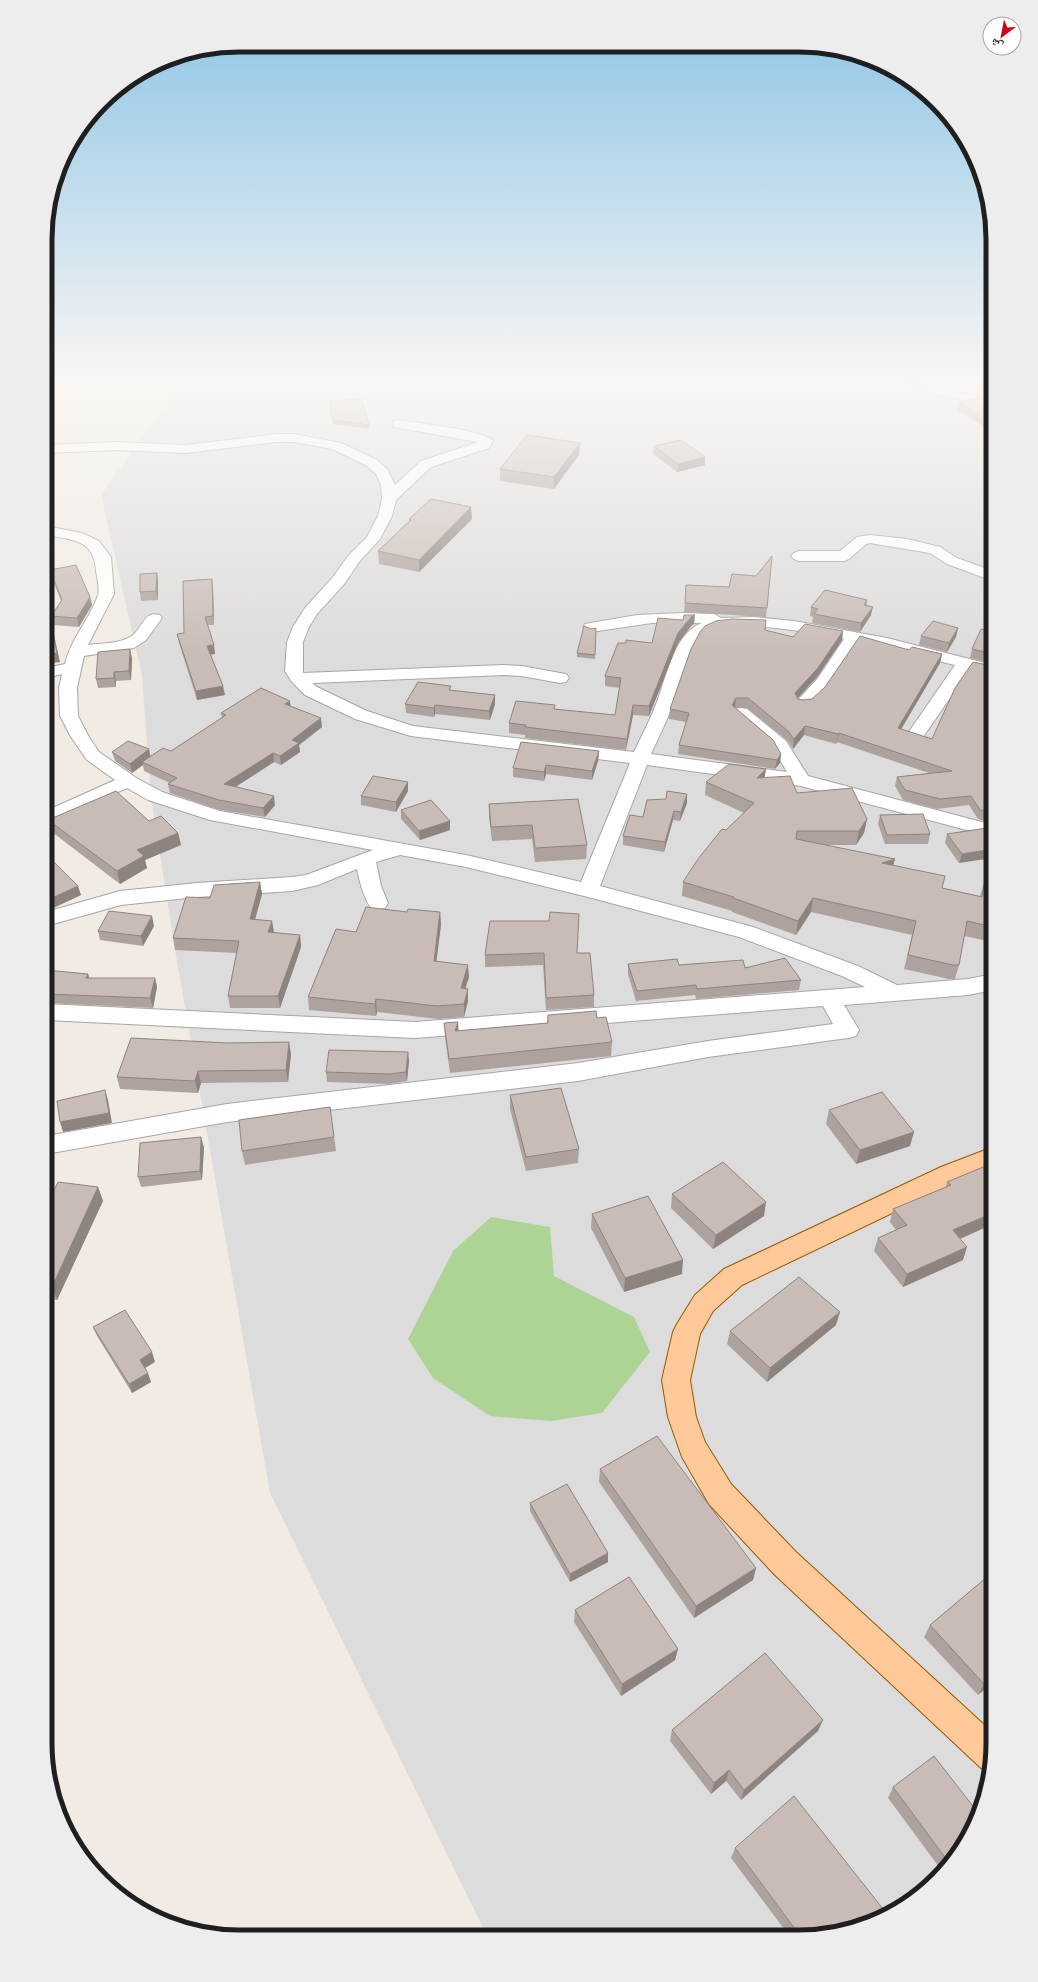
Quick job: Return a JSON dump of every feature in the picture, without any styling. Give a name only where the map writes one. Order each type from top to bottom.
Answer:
[{"type":"main road","points":[[986,1159],[950,1174],[733,1277],[704,1303],[687,1332],[676,1380],[682,1417],[692,1448],[720,1494],[785,1563],[986,1750]]},
{"type":"street","points":[[381,471],[388,485],[389,499],[385,516],[373,539],[354,559],[339,580],[311,611],[301,627],[295,642],[293,658],[294,671],[298,678],[312,691],[361,715],[411,731],[729,769],[801,780],[889,802],[986,829]]},
{"type":"street","points":[[389,499],[418,471]]},
{"type":"street","points":[[52,531],[77,536],[94,544],[103,557],[106,594],[74,660],[68,688],[69,716],[80,737],[93,756],[128,781],[156,796],[217,816],[398,850],[466,861],[588,890],[746,932],[850,972],[893,992]]},
{"type":"street","points":[[799,556],[844,556],[862,540],[870,539],[908,544],[935,550],[952,561],[986,573]]},
{"type":"street","points":[[591,627],[650,618],[686,616],[761,622],[854,636],[986,668]]},
{"type":"street","points":[[52,669],[74,660],[128,644],[140,637],[154,618]]},
{"type":"street","points":[[588,890],[640,759],[664,706],[690,637],[699,628],[727,620]]},
{"type":"street","points":[[804,703],[824,681],[854,636]]},
{"type":"street","points":[[915,736],[966,662]]},
{"type":"street","points":[[298,678],[446,674],[504,670],[522,671],[560,678]]},
{"type":"street","points":[[741,713],[780,746],[801,780]]},
{"type":"street","points":[[52,815],[128,781]]},
{"type":"street","points":[[52,916],[120,898],[197,890],[292,884],[311,880],[365,859],[398,850]]},
{"type":"street","points":[[365,859],[371,886],[378,903]]},
{"type":"street","points":[[52,1012],[415,1030],[968,987],[986,983]]},
{"type":"street","points":[[52,1144],[227,1113],[578,1072],[708,1049],[848,1030],[829,998]]},
{"type":"shaded area","points":[[118,471],[986,471],[986,1755],[980,1792],[967,1826],[955,1847],[940,1866],[922,1884],[893,1905],[871,1916],[848,1924],[811,1930],[484,1930],[270,1493],[175,950],[151,798],[142,675],[101,495]]},
{"type":"green space","points":[[491,1217],[550,1227],[554,1276],[634,1317],[650,1352],[602,1413],[551,1421],[490,1416],[433,1378],[408,1339],[453,1251]]},
{"type":"building","points":[[517,471],[558,471],[554,477]]},
{"type":"building","points":[[431,499],[471,507],[419,560],[378,551],[411,520],[409,519]]},
{"type":"building","points":[[772,556],[767,608],[685,603],[686,585],[729,587],[732,574],[756,576]]},
{"type":"building","points":[[76,565],[90,597],[77,618],[52,616],[62,600],[52,575],[52,570]]},
{"type":"building","points":[[157,573],[156,591],[140,592],[140,574]]},
{"type":"building","points":[[212,579],[213,616],[205,617],[214,645],[207,646],[223,686],[196,691],[177,634],[184,633],[183,581]]},
{"type":"building","points":[[825,590],[867,600],[864,605],[873,607],[861,623],[814,614],[818,609],[811,607]]},
{"type":"building","points":[[684,615],[695,615],[692,616],[678,633],[649,706],[633,705],[627,739],[525,727],[526,725],[509,723],[516,701],[555,705],[554,709],[615,715],[621,678],[605,676],[618,643],[626,643],[626,640],[652,643],[658,618],[683,620]]},
{"type":"building","points":[[732,619],[766,620],[765,630],[793,637],[805,624],[843,631],[818,668],[795,693],[798,699],[802,700],[812,699],[825,687],[860,636],[909,650],[912,647],[942,654],[898,728],[932,739],[955,688],[973,662],[986,665],[986,811],[980,810],[971,796],[940,799],[905,790],[897,777],[952,771],[839,733],[805,726],[794,739],[788,731],[748,698],[736,698],[732,705],[773,740],[781,754],[777,760],[679,745],[689,713],[670,709],[691,649],[705,626],[716,621]]},
{"type":"building","points":[[933,621],[958,628],[949,643],[921,636]]},
{"type":"building","points":[[584,626],[591,629],[596,628],[595,655],[577,653]]},
{"type":"building","points":[[52,627],[57,653],[52,654]]},
{"type":"building","points":[[981,629],[986,630],[986,652],[972,649]]},
{"type":"building","points":[[130,649],[129,671],[114,672],[114,678],[96,679],[98,652]]},
{"type":"building","points":[[418,682],[451,686],[449,690],[495,695],[489,711],[435,705],[434,708],[405,704]]},
{"type":"building","points":[[261,688],[290,701],[285,704],[321,718],[292,740],[299,743],[280,756],[273,753],[224,784],[274,796],[263,808],[219,800],[168,784],[177,778],[142,762],[163,748],[171,751],[226,715],[221,713]]},
{"type":"building","points":[[128,741],[149,749],[130,764],[112,752]]},
{"type":"building","points":[[521,742],[599,751],[592,771],[546,765],[544,772],[513,768]]},
{"type":"building","points":[[729,764],[766,769],[757,778],[790,776],[797,793],[852,788],[867,819],[859,831],[797,831],[796,839],[895,859],[882,863],[945,876],[942,888],[982,897],[984,884],[986,884],[986,925],[967,921],[959,965],[953,965],[908,955],[916,921],[813,898],[798,921],[733,898],[734,897],[683,882],[698,859],[722,829],[726,830],[754,803],[706,782]]},
{"type":"building","points":[[373,776],[408,782],[396,802],[361,796]]},
{"type":"building","points":[[116,791],[149,821],[161,816],[178,833],[137,850],[144,856],[117,871],[52,823],[52,818]]},
{"type":"building","points":[[667,791],[687,794],[681,812],[674,811],[665,842],[623,836],[630,815],[643,817],[647,800],[666,799]]},
{"type":"building","points":[[578,799],[587,845],[535,848],[532,825],[491,827],[489,804]]},
{"type":"building","points":[[431,800],[450,821],[419,831],[401,810]]},
{"type":"building","points":[[923,814],[930,834],[887,835],[880,815]]},
{"type":"building","points":[[986,828],[986,850],[962,854],[947,834]]},
{"type":"building","points":[[52,860],[78,886],[52,898]]},
{"type":"building","points":[[260,882],[250,919],[272,921],[268,932],[300,935],[278,996],[228,996],[239,941],[173,938],[186,897],[210,898],[214,885]]},
{"type":"building","points":[[366,907],[407,912],[408,909],[440,912],[434,961],[468,965],[461,988],[468,989],[464,1004],[437,1006],[376,999],[375,1004],[308,997],[336,929],[356,932]]},
{"type":"building","points":[[109,911],[152,916],[141,936],[98,931]]},
{"type":"building","points":[[550,912],[579,914],[577,953],[590,953],[594,995],[546,998],[544,953],[485,955],[490,921],[549,921]]},
{"type":"building","points":[[785,958],[801,980],[697,989],[696,985],[637,991],[628,964],[677,959],[679,965],[743,960],[745,968]]},
{"type":"building","points":[[52,971],[88,974],[86,978],[155,978],[150,998],[52,994]]},
{"type":"building","points":[[596,1011],[597,1018],[606,1017],[612,1042],[449,1059],[444,1023],[458,1022],[455,1031],[548,1023],[548,1015]]},
{"type":"building","points":[[131,1038],[228,1043],[289,1042],[286,1070],[198,1071],[195,1081],[117,1077]]},
{"type":"building","points":[[329,1050],[408,1052],[406,1072],[389,1074],[326,1072]]},
{"type":"building","points":[[561,1088],[579,1149],[526,1157],[510,1095]]},
{"type":"building","points":[[105,1090],[109,1113],[60,1122],[57,1101]]},
{"type":"building","points":[[882,1092],[914,1132],[860,1150],[829,1110]]},
{"type":"building","points":[[330,1107],[334,1137],[242,1151],[239,1120]]},
{"type":"building","points":[[201,1137],[200,1171],[138,1177],[140,1143]]},
{"type":"building","points":[[723,1162],[766,1202],[716,1235],[672,1194]]},
{"type":"building","points":[[986,1166],[986,1216],[953,1230],[967,1247],[907,1274],[878,1238],[907,1225],[893,1209],[951,1185],[947,1182]]},
{"type":"building","points":[[58,1182],[98,1187],[52,1287],[52,1194]]},
{"type":"building","points":[[648,1196],[683,1260],[625,1278],[592,1214]]},
{"type":"building","points":[[799,1277],[840,1312],[770,1368],[730,1331]]},
{"type":"building","points":[[125,1310],[152,1352],[140,1360],[148,1373],[129,1384],[93,1327]]},
{"type":"building","points":[[657,1436],[756,1568],[696,1606],[600,1469]]},
{"type":"building","points":[[567,1484],[608,1553],[570,1574],[530,1503]]},
{"type":"building","points":[[629,1577],[678,1649],[622,1684],[575,1610]]},
{"type":"building","points":[[986,1578],[986,1682],[984,1684],[930,1625]]},
{"type":"building","points":[[765,1653],[823,1720],[744,1790],[729,1770],[714,1783],[672,1730]]},
{"type":"building","points":[[934,1756],[974,1808],[961,1837],[946,1858],[893,1787]]},
{"type":"building","points":[[794,1796],[884,1910],[848,1924],[811,1930],[796,1930],[735,1848]]}]
